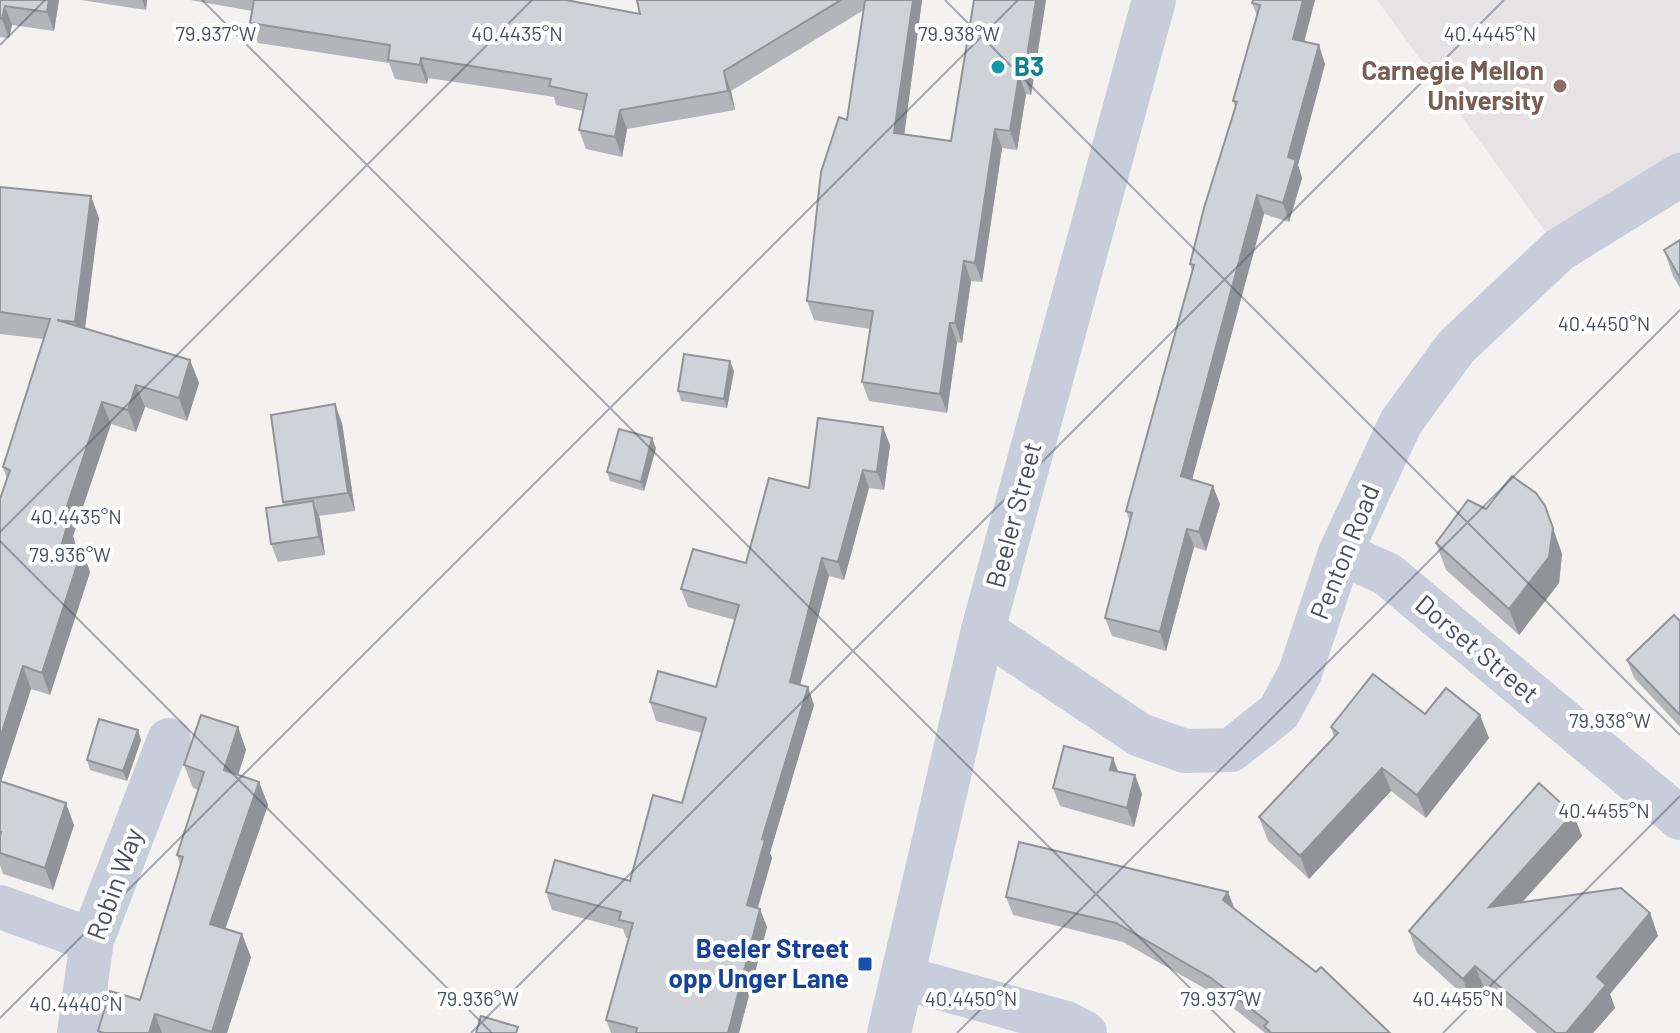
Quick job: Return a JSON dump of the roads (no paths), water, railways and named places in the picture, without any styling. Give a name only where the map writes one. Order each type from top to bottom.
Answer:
[{"type":"street","name":"Beeler Street","points":[[889,1033],[983,630],[1154,0]]},
{"type":"street","name":"Penton Road","points":[[983,630],[1140,735],[1185,751],[1231,750],[1279,712],[1300,673],[1340,553],[1401,422],[1456,347],[1559,250],[1680,175]]},
{"type":"street","name":"Dorset Street","points":[[1340,553],[1387,574],[1680,818]]},
{"type":"street","name":"Robin Way","points":[[79,1033],[92,940],[169,740]]},
{"type":"street","points":[[0,907],[92,940]]},
{"type":"street","points":[[904,978],[1066,1023],[1085,1033]]},
{"type":"place","name":"B3","points":[[998,67]]},
{"type":"place","name":"Carnegie Mellon University","points":[[1560,86]]},
{"type":"place","name":"Beeler Street opp Unger Lane","points":[[865,964]]}]
